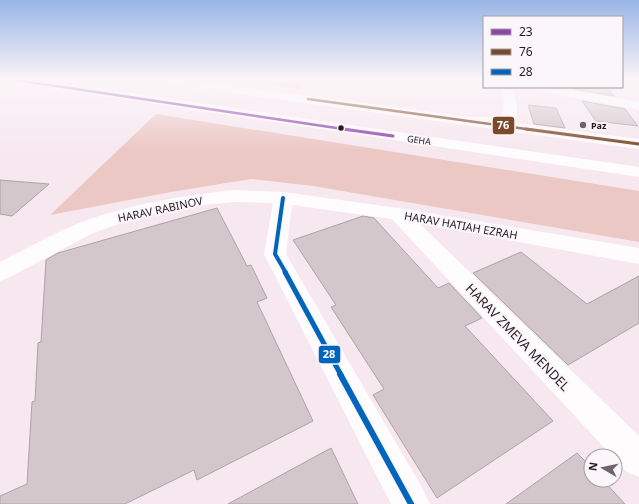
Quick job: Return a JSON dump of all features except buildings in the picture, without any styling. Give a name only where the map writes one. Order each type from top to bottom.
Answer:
[{"type":"main road","name":"GEHA","points":[[168,103],[639,172]]},
{"type":"main road","points":[[331,103],[639,144]]},
{"type":"main road","points":[[471,121],[498,121],[509,119],[508,103]]},
{"type":"main road","points":[[621,103],[639,106]]},
{"type":"main road","name":"HARAV RABINOV","points":[[1,277],[86,228],[134,212],[186,201],[234,196],[283,198]]},
{"type":"main road","points":[[283,198],[275,254],[411,504]]},
{"type":"main road","name":"HARAV HATIAH EZRAH","points":[[283,198],[398,214],[639,256]]},
{"type":"main road","name":"HARAV ZMEVA MENDEL","points":[[398,214],[639,460]]},
{"type":"shaded area","points":[[156,114],[639,191],[639,242],[313,186],[251,179],[171,192],[50,215]]},
{"type":"transit line","name":"23","points":[[167,103],[393,136]]},
{"type":"transit line","name":"76","points":[[334,103],[639,144]]},
{"type":"transit line","name":"28","points":[[283,198],[275,254],[411,504]]},
{"type":"place","name":"Paz","points":[[583,125]]}]
